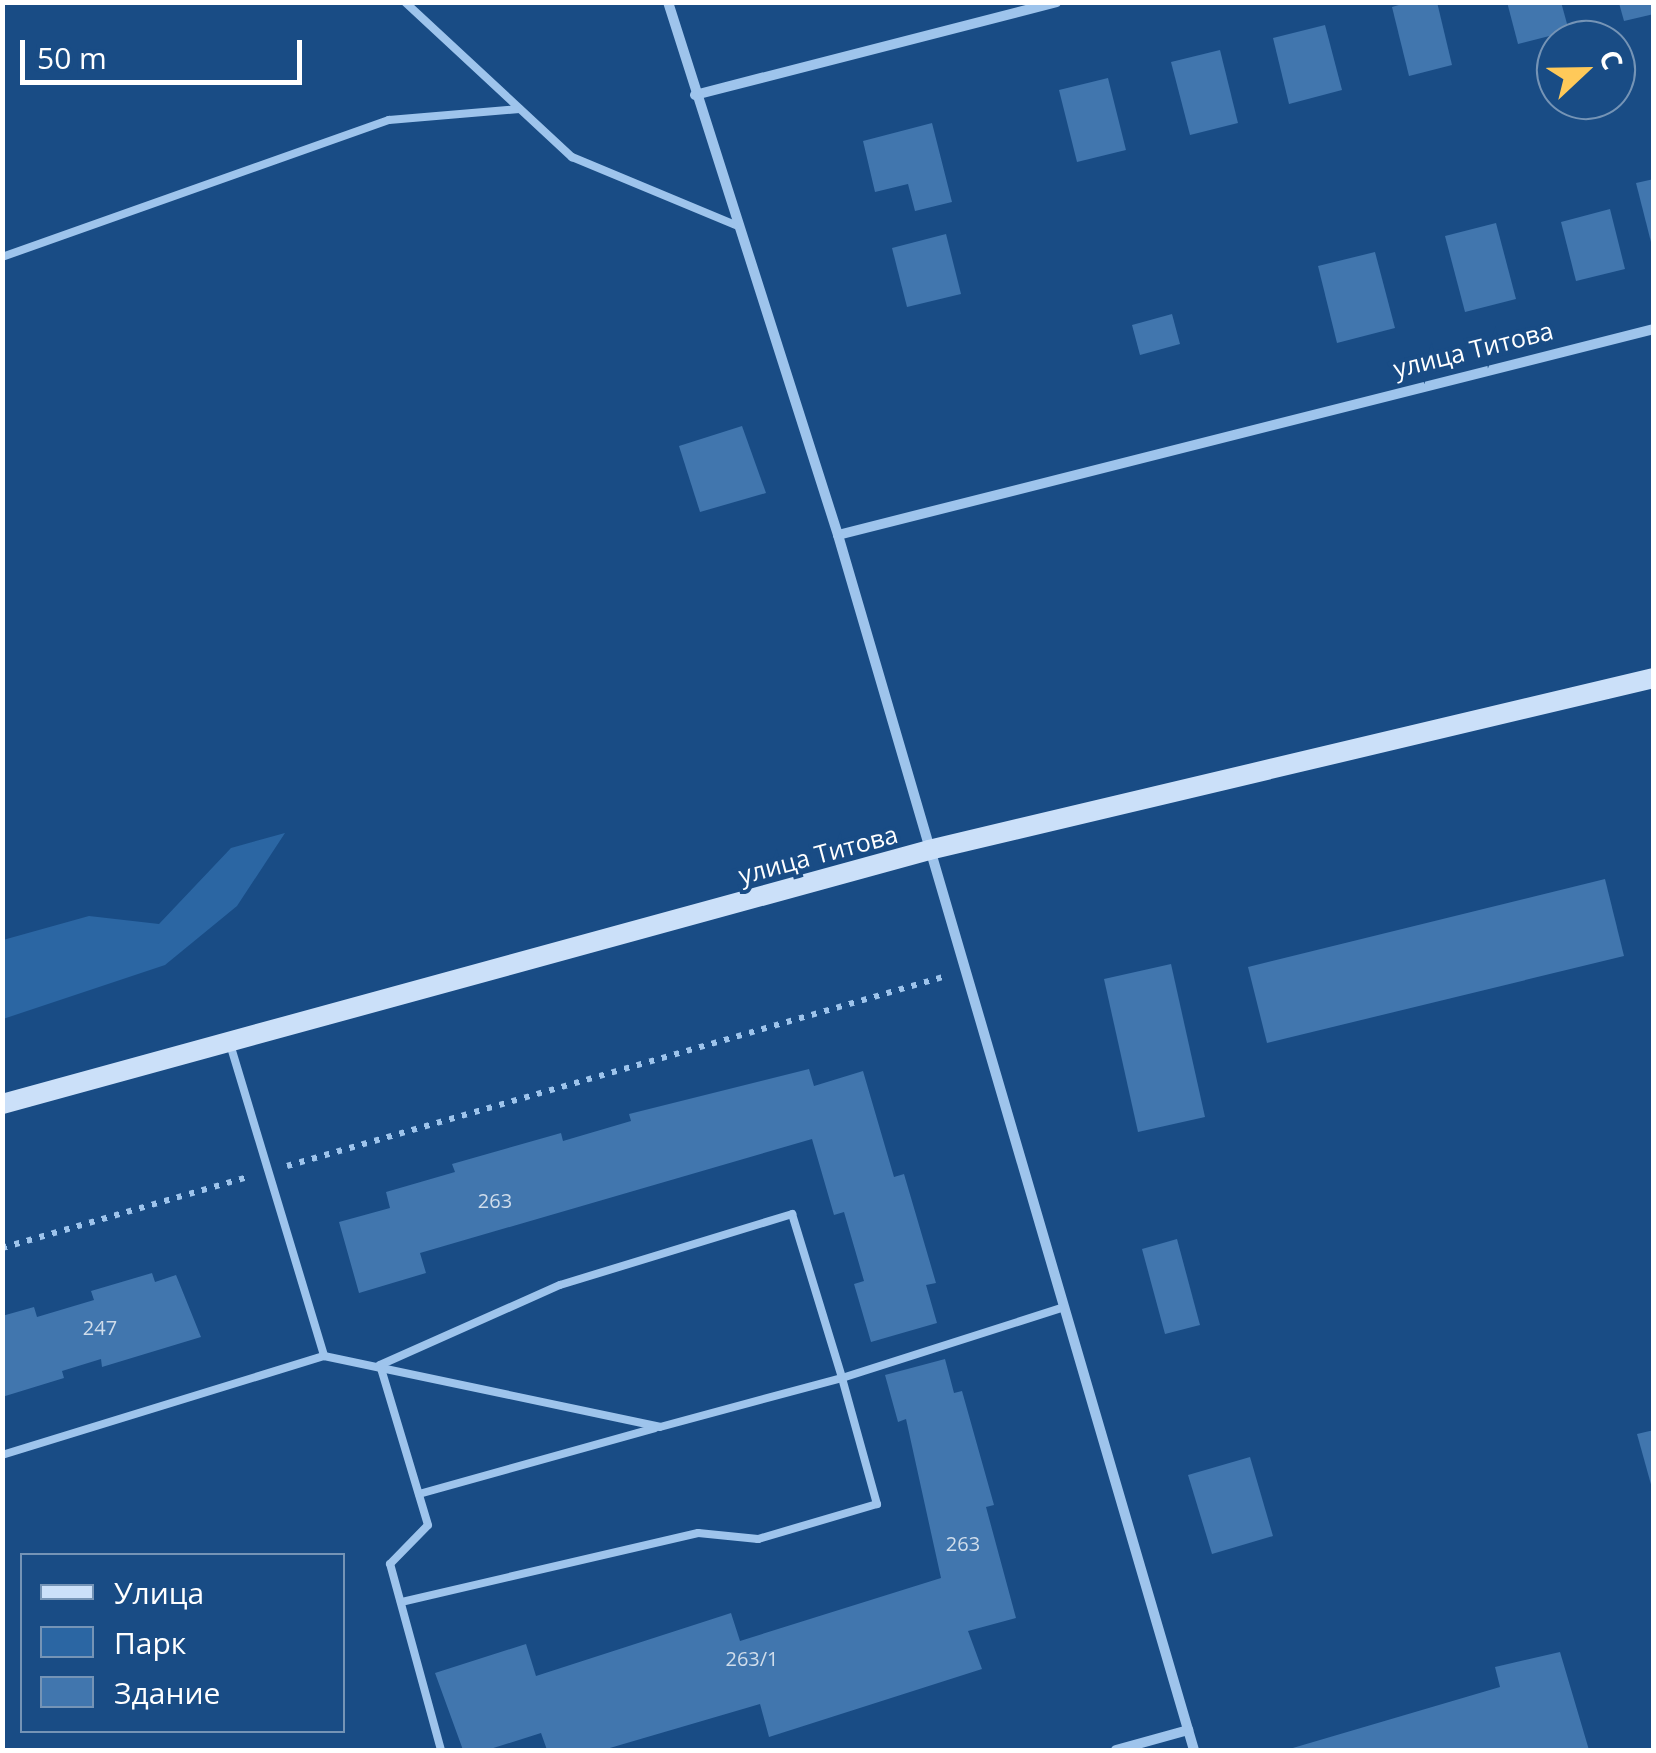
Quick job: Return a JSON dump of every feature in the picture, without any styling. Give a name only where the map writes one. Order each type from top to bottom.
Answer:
[{"type":"main road","name":"улица Титова","points":[[2,1104],[929,850],[1654,678]]},
{"type":"street","points":[[668,2],[838,535],[1194,1750]]},
{"type":"street","points":[[695,95],[1056,2]]},
{"type":"street","name":"улица Титова","points":[[838,535],[1654,329]]},
{"type":"street","points":[[1116,1750],[1188,1730]]},
{"type":"lane","points":[[405,2],[572,157],[738,226]]},
{"type":"lane","points":[[2,257],[389,120],[520,109]]},
{"type":"lane","points":[[228,1039],[324,1356]]},
{"type":"lane","points":[[380,1365],[560,1285],[792,1214],[877,1504],[758,1539],[698,1533],[401,1602]]},
{"type":"lane","points":[[419,1494],[842,1378],[1064,1307]]},
{"type":"lane","points":[[2,1455],[324,1356],[660,1427]]},
{"type":"lane","points":[[380,1365],[428,1525],[390,1564],[441,1750]]},
{"type":"path","points":[[2,1248],[964,971]]},
{"type":"green space","points":[[285,833],[237,906],[165,965],[3,1019],[3,940],[89,916],[159,924],[231,848]]},
{"type":"building","points":[[1409,2],[1437,2],[1452,65],[1409,76],[1392,7]]},
{"type":"building","points":[[1507,2],[1561,2],[1566,20],[1536,20],[1536,39],[1518,44]]},
{"type":"building","points":[[1619,3],[1654,3],[1654,14],[1624,20]]},
{"type":"building","points":[[1325,25],[1342,90],[1289,104],[1273,38]]},
{"type":"building","points":[[1220,50],[1238,123],[1190,135],[1171,62]]},
{"type":"building","points":[[1108,78],[1126,150],[1077,162],[1059,90]]},
{"type":"building","points":[[932,123],[952,202],[915,211],[908,184],[875,192],[863,141]]},
{"type":"building","points":[[1654,179],[1654,246],[1652,246],[1636,183]]},
{"type":"building","points":[[1610,209],[1625,269],[1576,281],[1561,222]]},
{"type":"building","points":[[1496,223],[1516,299],[1465,312],[1445,236]]},
{"type":"building","points":[[946,234],[961,294],[907,307],[892,248]]},
{"type":"building","points":[[1375,252],[1395,328],[1337,343],[1318,266]]},
{"type":"building","points":[[1172,314],[1180,344],[1140,355],[1132,325]]},
{"type":"building","points":[[742,426],[766,493],[700,512],[679,446]]},
{"type":"building","points":[[1605,879],[1624,956],[1267,1043],[1248,967]]},
{"type":"building","points":[[1171,964],[1205,1117],[1138,1132],[1104,979]]},
{"type":"building","points":[[809,1069],[814,1086],[863,1071],[894,1177],[904,1174],[936,1283],[926,1285],[937,1323],[871,1342],[854,1284],[864,1281],[844,1212],[834,1215],[812,1139],[420,1253],[426,1273],[359,1293],[339,1222],[390,1208],[386,1192],[455,1172],[452,1164],[561,1133],[563,1141],[631,1121],[629,1114]]},
{"type":"building","points":[[1177,1239],[1200,1325],[1165,1334],[1142,1249]]},
{"type":"building","points":[[152,1273],[155,1282],[176,1275],[201,1337],[102,1367],[101,1359],[62,1371],[64,1378],[2,1397],[2,1316],[34,1307],[37,1317],[94,1300],[91,1291]]},
{"type":"building","points":[[945,1359],[954,1393],[962,1391],[994,1505],[986,1507],[1016,1618],[968,1631],[982,1669],[769,1737],[760,1704],[603,1750],[547,1750],[541,1733],[487,1750],[463,1750],[435,1673],[526,1644],[536,1676],[731,1613],[740,1641],[941,1578],[906,1419],[898,1422],[885,1375]]},
{"type":"building","points":[[1654,1430],[1654,1488],[1652,1488],[1637,1434]]},
{"type":"building","points":[[1250,1457],[1273,1536],[1212,1554],[1188,1475]]},
{"type":"building","points":[[1560,1652],[1589,1750],[1286,1750],[1500,1687],[1495,1667]]}]
